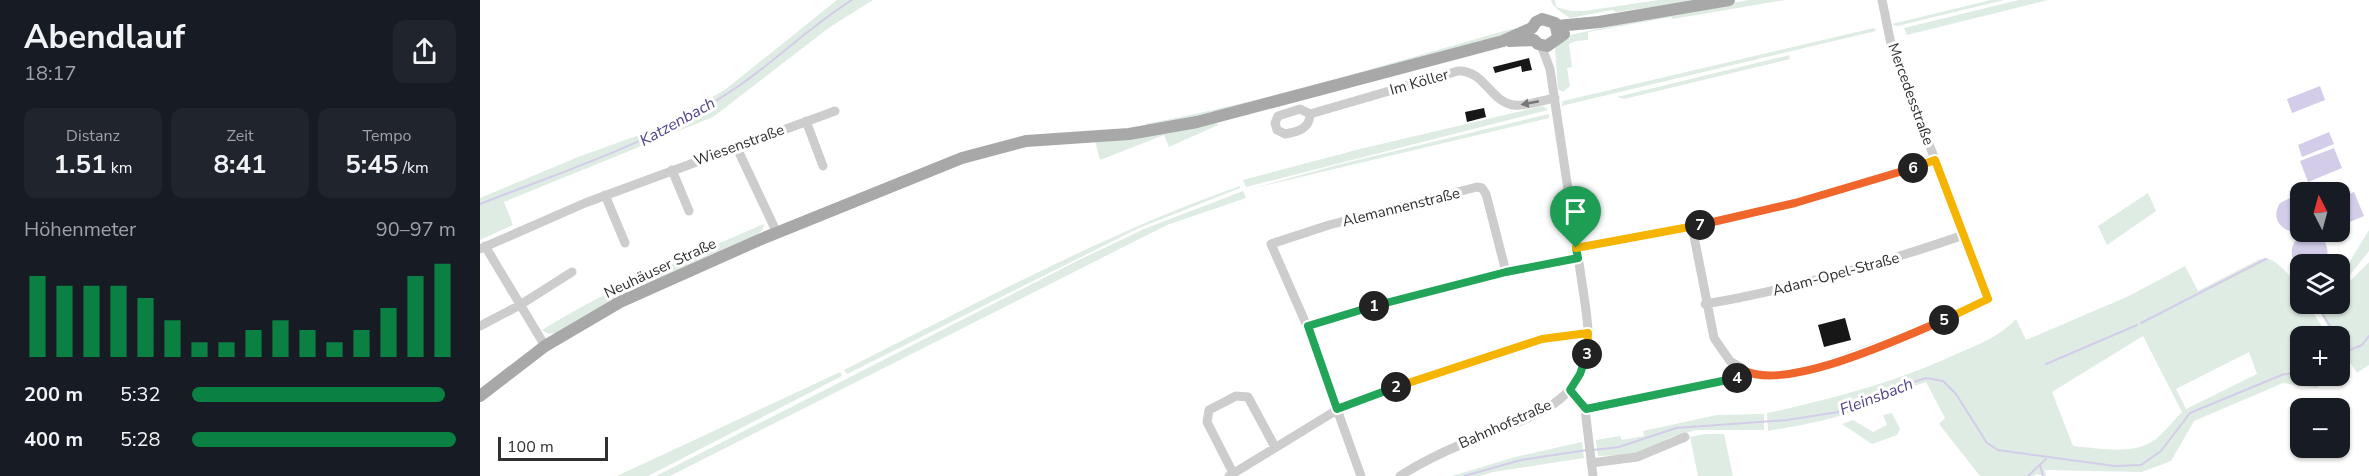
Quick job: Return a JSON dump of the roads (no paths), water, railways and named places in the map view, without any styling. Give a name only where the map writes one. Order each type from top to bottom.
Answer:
[{"type":"main road","points":[[1546,37],[1587,24],[1729,0]]},
{"type":"main road","name":"Neuhäuser Straße","points":[[480,396],[545,346],[620,302],[777,233],[962,158],[1001,146],[1040,140],[1142,132],[1197,122],[1503,41],[1546,37]]},
{"type":"street","name":"Mercedesstraße","points":[[1745,371],[1769,377],[1811,369],[1908,335],[1988,299],[1896,57],[1882,0]]},
{"type":"street","name":"Bahnhofstraße","points":[[1400,476],[1447,450],[1547,408],[1570,390],[1584,367],[1588,333],[1546,37]]},
{"type":"street","name":"Im Köller","points":[[1310,114],[1458,71],[1476,75],[1505,101],[1513,105],[1555,98]]},
{"type":"street","name":"Wiesenstraße","points":[[483,248],[605,195],[835,111]]},
{"type":"street","points":[[806,122],[823,166]]},
{"type":"street","points":[[736,146],[777,233]]},
{"type":"street","points":[[1576,248],[1692,226],[1804,201],[1935,160]]},
{"type":"street","points":[[672,170],[689,211]]},
{"type":"street","name":"Alemannenstraße","points":[[1308,326],[1271,244],[1337,223],[1482,188],[1486,194],[1506,272]]},
{"type":"street","points":[[605,195],[625,243]]},
{"type":"street","points":[[1586,409],[1734,380],[1745,371],[1730,361],[1714,338],[1692,226]]},
{"type":"street","name":"Adam-Opel-Straße","points":[[1706,304],[1809,282],[1878,263],[1964,235]]},
{"type":"street","points":[[483,248],[545,346]]},
{"type":"street","points":[[1361,476],[1308,326],[1506,272],[1578,258]]},
{"type":"street","points":[[480,326],[520,305],[572,272]]},
{"type":"street","points":[[1275,447],[1251,400],[1246,395],[1236,396],[1209,410],[1207,422],[1231,475],[1337,409],[1535,341],[1588,333]]},
{"type":"street","points":[[1570,390],[1586,409],[1593,476]]},
{"type":"street","points":[[1591,460],[1637,457],[1685,437]]},
{"type":"waterway","name":"Katzenbach","points":[[480,204],[614,152],[679,122],[740,85],[852,0]]},
{"type":"waterway","points":[[2141,323],[2266,259]]},
{"type":"waterway","points":[[2323,314],[2330,326]]},
{"type":"waterway","points":[[2046,364],[2137,325]]},
{"type":"waterway","name":"Fleinsbach","points":[[2350,350],[2362,345],[2369,336]]},
{"type":"waterway","name":"Fleinsbach","points":[[1593,450],[1619,447],[1676,428],[1787,420],[1838,412],[1860,400],[1926,378],[1943,381],[1956,394],[1987,443],[1998,450],[2115,466],[2141,465],[2161,451],[2190,413],[2284,374],[2290,374]]},
{"type":"waterway","name":"Fleinsbach","points":[[1464,476],[1521,460],[1587,450]]},
{"type":"waterway","points":[[2028,476],[2046,459]]},
{"type":"waterway","points":[[2040,465],[2043,476]]}]
